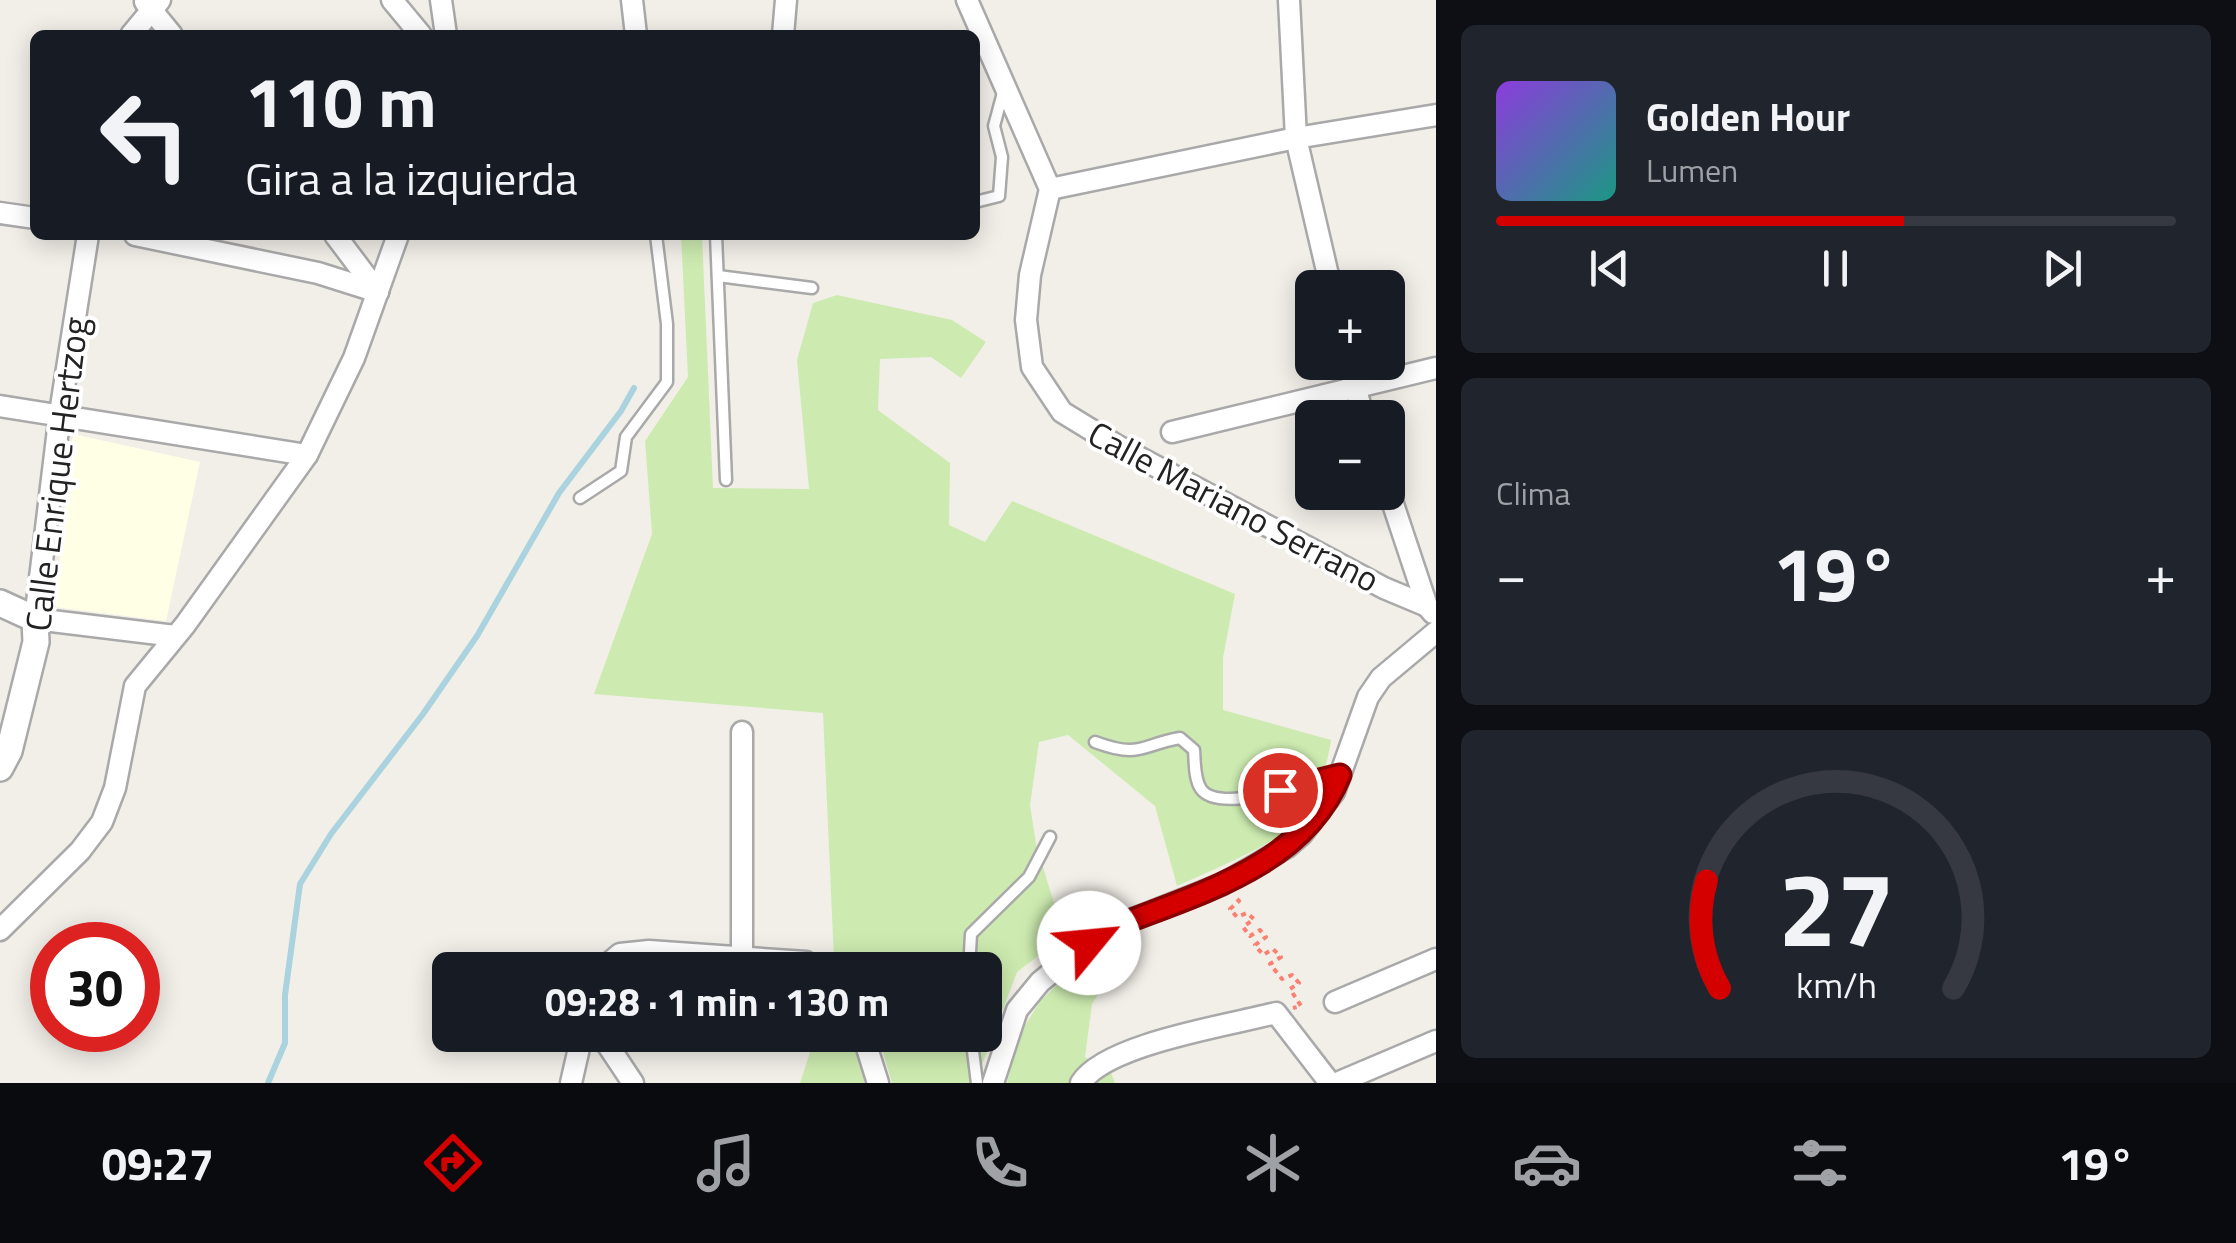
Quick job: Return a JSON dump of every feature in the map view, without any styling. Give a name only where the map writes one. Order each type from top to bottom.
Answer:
[{"type":"street","points":[[392,0],[417,30]]},
{"type":"street","points":[[441,0],[445,30]]},
{"type":"street","points":[[632,0],[635,30]]},
{"type":"street","points":[[783,30],[786,0]]},
{"type":"street","points":[[967,0],[980,30]]},
{"type":"street","points":[[1289,0],[1296,138],[1326,270]]},
{"type":"street","points":[[133,30],[152,3],[169,30]]},
{"type":"street","points":[[980,31],[1050,190],[1296,138],[1436,114]]},
{"type":"street","name":"Calle Mariano Serrano","points":[[1050,190],[1030,275],[1026,320],[1032,367],[1062,412],[1116,446],[1431,611]]},
{"type":"street","points":[[0,213],[30,217]]},
{"type":"street","name":"Calle Enrique Hertzog","points":[[0,768],[9,752],[36,642],[35,618],[60,413],[87,240]]},
{"type":"street","points":[[159,240],[318,273],[378,292]]},
{"type":"street","points":[[339,240],[378,292]]},
{"type":"street","points":[[0,930],[80,851],[102,822],[115,788],[135,686],[308,455],[354,358],[396,240]]},
{"type":"street","points":[[1172,432],[1436,368]]},
{"type":"street","points":[[1352,380],[1358,400]]},
{"type":"street","points":[[0,406],[308,455]]},
{"type":"street","points":[[1396,510],[1431,611]]},
{"type":"street","points":[[0,603],[35,618],[175,636]]},
{"type":"street","points":[[993,1083],[1017,1010],[1040,982],[1106,930],[1224,884],[1302,834],[1320,813],[1340,775],[1368,697],[1382,678],[1436,632]]},
{"type":"street","points":[[742,732],[742,952]]},
{"type":"street","points":[[639,952],[668,952]]},
{"type":"street","points":[[1335,1002],[1436,960]]},
{"type":"street","points":[[1081,1083],[1089,1070],[1124,1051],[1276,1013],[1334,1083],[1436,1041]]},
{"type":"street","points":[[571,1083],[578,1052]]},
{"type":"street","points":[[612,1052],[633,1083]]},
{"type":"street","points":[[868,1052],[878,1083]]},
{"type":"lane","points":[[980,201],[999,196],[1002,157],[994,126],[1004,88]]},
{"type":"lane","points":[[580,498],[621,470],[626,437],[667,382],[667,324],[657,240]]},
{"type":"lane","points":[[716,240],[726,480]]},
{"type":"lane","points":[[718,276],[812,288]]},
{"type":"lane","points":[[1096,742],[1116,750],[1142,751],[1180,738],[1194,750],[1199,786],[1205,794],[1222,800],[1251,797],[1340,775]]},
{"type":"lane","points":[[970,952],[970,934],[1029,877],[1050,837]]},
{"type":"lane","points":[[972,1052],[977,1083]]},
{"type":"path","points":[[1224,884],[1239,901],[1230,910],[1237,917],[1247,913],[1254,920],[1243,927],[1250,936],[1260,930],[1266,937],[1255,945],[1263,955],[1273,949],[1280,958],[1270,964],[1282,980],[1292,975],[1299,984],[1290,989],[1302,1006],[1276,1013]]},
{"type":"shaded area","points":[[73,434],[200,462],[166,621],[55,607]]},
{"type":"green space","points":[[681,240],[702,240],[713,488],[809,489],[797,360],[813,303],[837,295],[952,320],[986,342],[961,378],[931,357],[880,359],[878,410],[950,463],[949,525],[985,542],[1012,501],[1235,594],[1223,658],[1223,710],[1331,740],[1312,801],[1290,828],[1260,847],[1177,886],[1155,806],[1068,735],[1039,742],[1030,805],[1036,844],[1064,936],[1017,972],[1002,1012],[1002,952],[834,952],[823,713],[594,694],[652,534],[645,441],[688,377]]},
{"type":"green space","points":[[1104,941],[1114,970],[1092,1004],[1085,1057],[1111,1073],[1115,1083],[1007,1083],[1019,1035],[1041,1000]]},
{"type":"green space","points":[[810,1052],[859,1052],[869,1083],[800,1083]]},
{"type":"green space","points":[[883,1052],[987,1052],[975,1083],[892,1083]]},
{"type":"waterway","points":[[268,1083],[285,1043],[285,995],[300,884],[331,834],[477,636],[559,493],[634,388]]},
{"type":"route","points":[[1089,943],[1106,930],[1224,884],[1287,847],[1320,813],[1340,775],[1280,790]]}]
